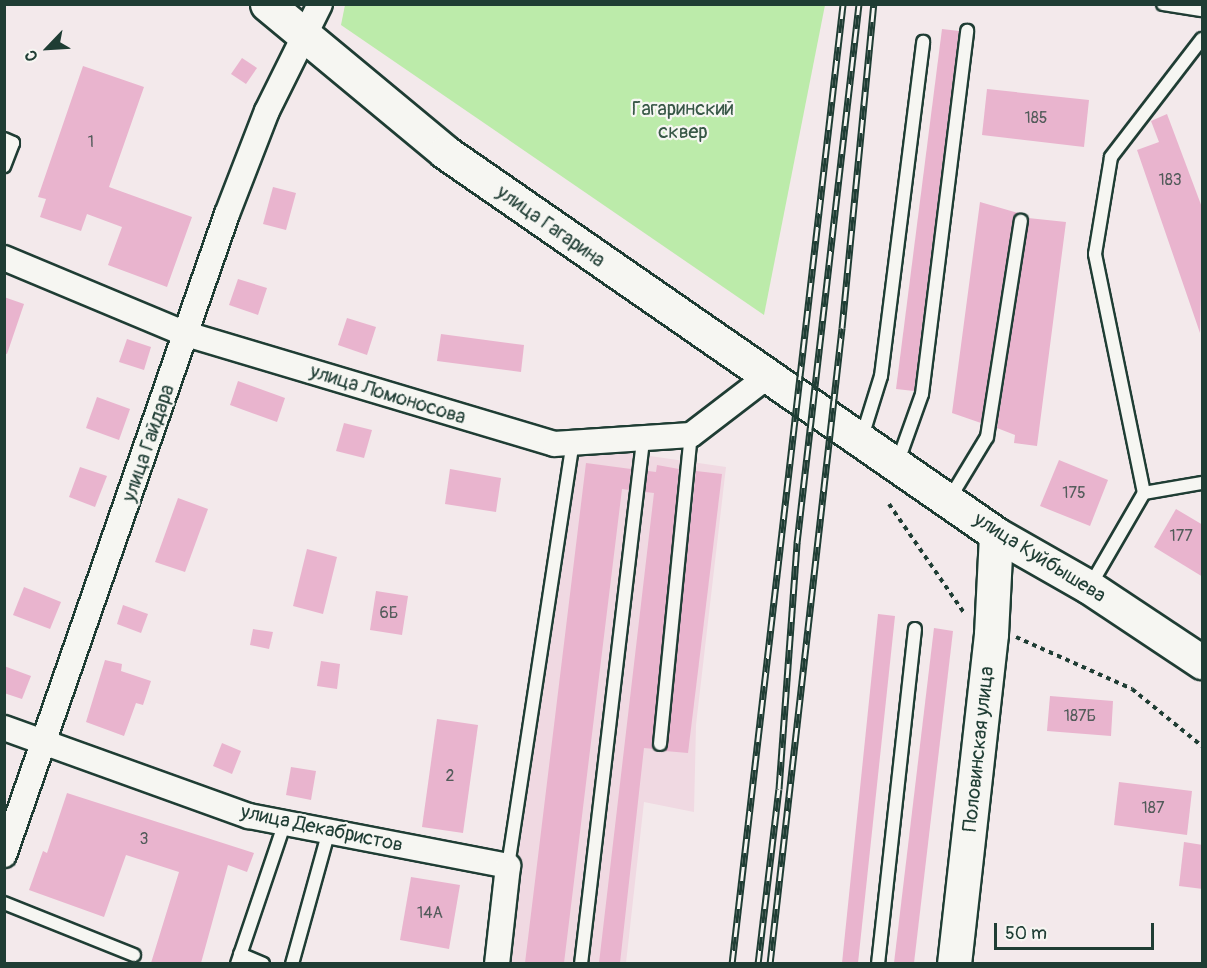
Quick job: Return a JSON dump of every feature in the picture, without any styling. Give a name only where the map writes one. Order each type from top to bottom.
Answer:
[{"type":"main road","name":"улица Гагарина","points":[[267,4],[445,152],[854,436]]},
{"type":"main road","name":"улица Куйбышева","points":[[854,436],[950,498],[996,534],[1089,587],[1203,662]]},
{"type":"main road","name":"Половинская улица","points":[[954,963],[991,626],[996,534]]},
{"type":"street","name":"улица Гайдара","points":[[4,855],[186,334],[267,111],[320,4]]},
{"type":"street","name":"улица Ломоносова","points":[[4,258],[186,334],[554,444],[643,441],[691,435]]},
{"type":"street","points":[[691,435],[768,376]]},
{"type":"street","name":"улица Декабристов","points":[[4,728],[249,816],[508,866]]},
{"type":"street","points":[[497,963],[508,866]]},
{"type":"lane","points":[[1163,4],[1203,10]]},
{"type":"lane","points":[[897,465],[922,394],[967,31]]},
{"type":"lane","points":[[1089,587],[1144,493],[1095,254],[1112,157],[1203,39]]},
{"type":"lane","points":[[854,436],[881,376],[923,42]]},
{"type":"lane","points":[[4,139],[14,143],[4,166]]},
{"type":"lane","points":[[950,498],[987,437],[1021,221]]},
{"type":"lane","points":[[660,744],[691,435]]},
{"type":"lane","points":[[581,963],[643,441]]},
{"type":"lane","points":[[508,866],[573,443]]},
{"type":"lane","points":[[1144,493],[1203,483]]},
{"type":"lane","points":[[878,963],[915,629]]},
{"type":"lane","points":[[263,963],[239,959],[285,822]]},
{"type":"lane","points":[[292,963],[329,831]]},
{"type":"lane","points":[[4,903],[134,955]]},
{"type":"path","points":[[889,504],[960,612],[1132,689],[1203,746]]},
{"type":"shaded area","points":[[567,444],[726,467],[696,725],[694,812],[644,802],[626,963],[506,964]]},
{"type":"green space","name":"Гагаринский сквер","points":[[345,5],[825,5],[764,315],[341,25]]},
{"type":"building","points":[[942,29],[959,31],[914,391],[896,389]]},
{"type":"building","points":[[242,58],[257,68],[246,84],[231,74]]},
{"type":"building","points":[[83,66],[144,87],[109,187],[192,217],[167,287],[108,265],[122,227],[87,214],[81,231],[40,217],[46,199],[38,197]]},
{"type":"building","points":[[987,89],[1089,100],[1084,147],[982,135]]},
{"type":"building","points":[[1167,114],[1203,210],[1200,333],[1137,150],[1159,142],[1151,121]]},
{"type":"building","points":[[273,187],[296,193],[286,230],[263,224]]},
{"type":"building","points":[[980,202],[1018,213],[1013,220],[981,423],[952,413]]},
{"type":"building","points":[[1028,218],[1066,222],[1037,446],[1014,443],[1015,435],[997,428]]},
{"type":"building","points":[[238,279],[267,288],[258,315],[229,305]]},
{"type":"building","points":[[4,297],[24,304],[7,354],[4,353]]},
{"type":"building","points":[[347,318],[376,327],[367,355],[338,345]]},
{"type":"building","points":[[441,334],[524,345],[521,372],[437,361]]},
{"type":"building","points":[[127,339],[151,347],[144,370],[119,362]]},
{"type":"building","points":[[238,381],[285,398],[277,422],[230,405]]},
{"type":"building","points":[[97,397],[130,409],[119,440],[86,428]]},
{"type":"building","points":[[344,423],[372,430],[364,458],[336,451]]},
{"type":"building","points":[[1059,460],[1108,480],[1090,526],[1040,506]]},
{"type":"building","points":[[586,463],[631,469],[629,490],[622,489],[564,963],[525,963]]},
{"type":"building","points":[[657,465],[679,469],[654,749],[644,748],[620,963],[599,963],[654,493],[645,492],[648,471],[656,472]]},
{"type":"building","points":[[80,467],[107,476],[95,507],[69,497]]},
{"type":"building","points":[[450,469],[501,478],[496,512],[445,504]]},
{"type":"building","points":[[696,471],[722,474],[688,753],[665,751]]},
{"type":"building","points":[[178,498],[208,509],[185,572],[155,562]]},
{"type":"building","points":[[1176,509],[1203,525],[1203,577],[1154,547]]},
{"type":"building","points":[[307,549],[337,557],[323,614],[293,606]]},
{"type":"building","points":[[24,587],[61,602],[50,629],[13,615]]},
{"type":"building","points":[[376,591],[408,596],[402,635],[370,630]]},
{"type":"building","points":[[123,605],[148,614],[141,633],[117,624]]},
{"type":"building","points":[[878,614],[895,616],[858,963],[842,963]]},
{"type":"building","points":[[934,628],[953,631],[914,963],[894,963]]},
{"type":"building","points":[[253,629],[273,632],[269,649],[250,645]]},
{"type":"building","points":[[105,660],[122,664],[121,671],[151,681],[143,705],[136,703],[124,736],[86,722]]},
{"type":"building","points":[[321,661],[340,664],[337,689],[317,686]]},
{"type":"building","points":[[4,666],[31,676],[22,699],[4,693]]},
{"type":"building","points":[[1050,696],[1113,701],[1111,736],[1047,731]]},
{"type":"building","points":[[437,719],[478,725],[463,833],[422,827]]},
{"type":"building","points":[[222,743],[241,751],[232,774],[213,766]]},
{"type":"building","points":[[291,767],[316,771],[311,800],[286,795]]},
{"type":"building","points":[[1119,782],[1192,791],[1187,835],[1114,825]]},
{"type":"building","points":[[67,793],[254,853],[247,872],[228,865],[201,963],[151,963],[179,872],[126,855],[104,917],[29,890],[43,851],[47,853]]},
{"type":"building","points":[[1184,842],[1203,845],[1203,889],[1179,886]]},
{"type":"building","points":[[411,877],[460,885],[449,949],[400,940]]},
{"type":"railway","points":[[732,964],[843,4]]},
{"type":"railway","points":[[758,964],[779,789],[797,543],[859,4]]},
{"type":"railway","points":[[770,964],[842,328],[874,4]]}]
